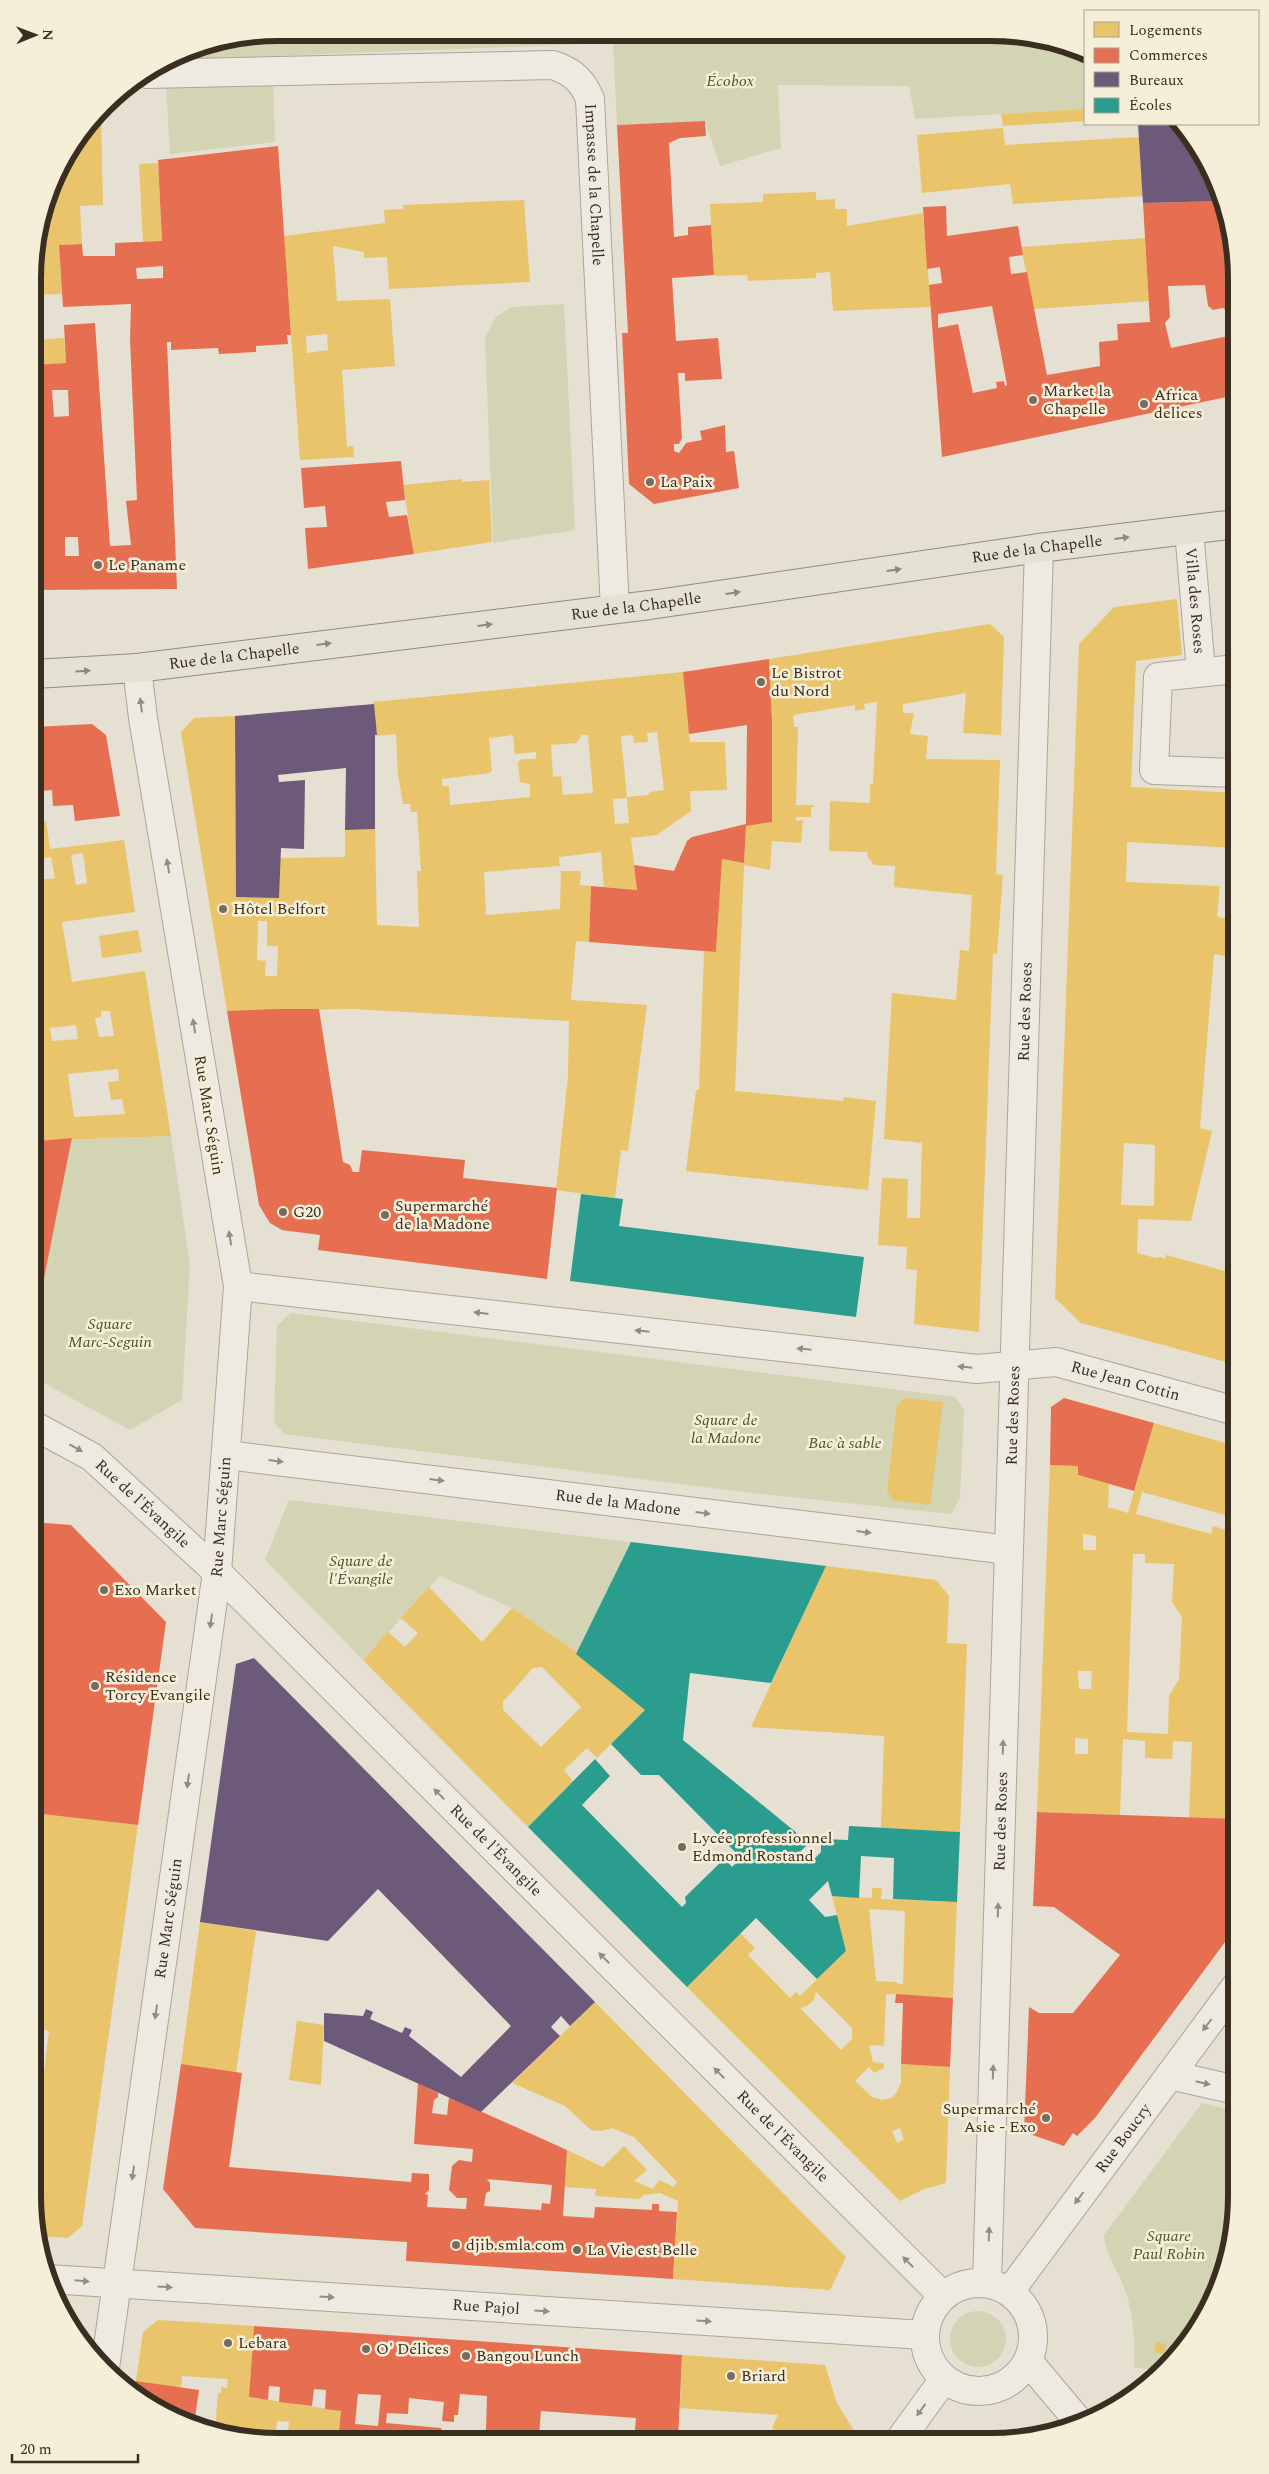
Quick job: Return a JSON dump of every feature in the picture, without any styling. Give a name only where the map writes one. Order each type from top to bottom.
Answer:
[{"type":"main road","name":"Rue de la Chapelle","points":[[41,674],[137,668],[615,609],[1039,548],[1228,525]]},
{"type":"street","name":"Impasse de la Chapelle","points":[[159,74],[553,65],[567,70],[583,82],[590,99],[615,609]]},
{"type":"street","name":"Villa des Roses","points":[[1189,530],[1201,672]]},
{"type":"street","name":"Rue des Roses","points":[[998,2287],[1008,1550],[1039,548]]},
{"type":"street","name":"Rue Marc Séguin","points":[[106,2358],[218,1572],[238,1286],[137,668]]},
{"type":"street","name":"Villa des Roses","points":[[1228,670],[1158,677],[1154,770],[1228,773]]},
{"type":"street","points":[[238,1286],[977,1369],[1014,1367]]},
{"type":"street","name":"Rue Jean Cottin","points":[[1014,1367],[1056,1362],[1228,1409]]},
{"type":"street","name":"Rue de l'Évangile","points":[[41,1429],[92,1457],[218,1572],[942,2296]]},
{"type":"street","name":"Rue de la Madone","points":[[227,1455],[1008,1550]]},
{"type":"street","name":"Rue Boucry","points":[[998,2287],[1170,2075],[1228,1997]]},
{"type":"street","points":[[1170,2075],[1228,2088]]},
{"type":"street","name":"Rue Pajol","points":[[56,2279],[924,2335]]},
{"type":"street","points":[[963,2284],[998,2287],[1023,2305],[1032,2323],[1034,2342],[1028,2361],[1017,2377],[1000,2388],[981,2392],[962,2389],[944,2379],[929,2360],[924,2335],[930,2314],[942,2296],[963,2284]]},
{"type":"street","points":[[1028,2361],[1075,2417]]},
{"type":"street","points":[[905,2433],[944,2379]]},
{"type":"green space","name":"Écobox","points":[[279,41],[990,41],[1021,43],[1052,49],[1084,60],[1084,109],[915,119],[909,86],[778,85],[781,148],[720,166],[705,121],[617,125],[613,43],[187,59],[217,49],[248,43]]},
{"type":"green space","points":[[273,81],[275,142],[170,154],[166,86]]},
{"type":"green space","points":[[564,304],[575,530],[493,543],[485,337],[496,317],[511,307]]},
{"type":"green space","name":"Square Marc-Seguin","points":[[171,1136],[190,1264],[182,1400],[130,1430],[41,1381],[41,1293],[72,1140]]},
{"type":"green space","name":"Square de la Madone","points":[[291,1313],[955,1397],[964,1409],[960,1498],[951,1514],[744,1492],[284,1434],[274,1422],[277,1326]]},
{"type":"green space","name":"Square de l'Évangile","points":[[289,1500],[631,1542],[577,1652],[512,1608],[440,1576],[363,1660],[265,1560]]},
{"type":"green space","name":"Square Paul Robin","points":[[1202,2103],[1228,2109],[1228,2195],[1226,2226],[1220,2257],[1210,2286],[1196,2314],[1179,2340],[1151,2370],[1134,2367],[1133,2330],[1129,2302],[1107,2250],[1104,2235]]},
{"type":"green space","points":[[973,2311],[983,2311],[998,2319],[1004,2328],[1006,2339],[1004,2350],[998,2359],[983,2367],[973,2367],[962,2362],[955,2355],[950,2344],[950,2334],[955,2323],[962,2316]]},
{"type":"building: Logements","points":[[1084,109],[1084,121],[1003,126],[1001,114]]},
{"type":"building: Logements","points":[[101,121],[103,205],[80,206],[82,244],[59,245],[62,294],[41,295],[43,248],[49,217],[59,188],[73,160]]},
{"type":"building: Logements","points":[[1003,128],[1005,145],[1139,137],[1143,196],[1013,204],[1010,184],[922,193],[917,135]]},
{"type":"building: Logements","points":[[158,163],[162,241],[143,242],[139,164]]},
{"type":"building: Logements","points":[[816,192],[816,200],[835,199],[835,209],[847,209],[847,226],[923,213],[931,307],[833,311],[830,272],[816,273],[816,278],[748,281],[747,275],[714,276],[710,204],[763,202],[763,194]]},
{"type":"building: Logements","points":[[524,200],[530,282],[389,289],[387,257],[364,258],[364,252],[333,246],[337,301],[390,299],[395,366],[342,370],[347,447],[353,446],[354,457],[300,460],[284,236],[385,223],[384,210],[403,209],[403,205]],"holes":[[[327,334],[328,350],[307,353],[306,336]]]},
{"type":"building: Logements","points":[[1145,238],[1149,301],[1034,309],[1021,247]]},
{"type":"building: Logements","points":[[64,338],[66,363],[43,365],[41,340]]},
{"type":"building: Logements","points":[[462,479],[462,482],[489,480],[492,542],[414,554],[403,485]]},
{"type":"building: Logements","points":[[1177,599],[1182,655],[1136,661],[1131,787],[1228,793],[1228,848],[1127,842],[1126,882],[1220,886],[1217,917],[1228,919],[1228,957],[1214,954],[1200,1128],[1212,1131],[1191,1221],[1138,1219],[1137,1253],[1156,1258],[1162,1257],[1165,1260],[1166,1255],[1228,1272],[1228,1354],[1226,1362],[1081,1323],[1055,1298],[1079,644],[1114,607]],"holes":[[[1124,1143],[1155,1145],[1154,1206],[1121,1205]]]},
{"type":"building: Logements","points":[[990,624],[1004,637],[1001,735],[963,733],[966,693],[903,704],[903,713],[914,713],[910,734],[928,736],[926,759],[1000,760],[996,874],[1003,875],[997,954],[993,953],[979,1332],[914,1324],[917,1270],[906,1269],[907,1247],[878,1245],[882,1178],[908,1179],[907,1218],[920,1218],[922,1143],[884,1139],[892,993],[956,1000],[960,950],[969,951],[972,895],[894,887],[895,866],[874,865],[867,856],[868,852],[829,851],[830,801],[870,803],[870,784],[873,784],[877,702],[864,704],[865,709],[855,711],[855,705],[793,715],[794,727],[798,727],[796,805],[814,805],[814,807],[811,807],[811,817],[796,817],[796,821],[803,820],[801,843],[772,841],[770,870],[744,865],[735,1091],[843,1101],[844,1097],[876,1101],[868,1190],[686,1171],[696,1090],[699,1090],[704,951],[716,952],[722,859],[744,863],[746,826],[772,822],[772,721],[769,659]]},
{"type":"building: Logements","points":[[683,672],[690,742],[725,742],[727,790],[690,791],[691,811],[657,835],[631,838],[637,890],[604,887],[601,852],[559,857],[560,866],[484,872],[486,915],[560,909],[561,871],[581,871],[580,885],[591,886],[589,942],[576,941],[571,1000],[647,1005],[628,1151],[621,1150],[615,1198],[556,1190],[568,1076],[569,1021],[353,1009],[227,1011],[181,732],[194,718],[235,716],[236,897],[279,898],[280,858],[345,857],[345,830],[375,829],[377,925],[419,927],[417,871],[421,871],[417,812],[411,812],[410,804],[403,804],[398,775],[396,734],[377,736],[373,702]],"holes":[[[657,732],[664,790],[650,792],[648,795],[627,797],[621,736],[633,735],[634,743],[648,742],[647,733]],[[513,735],[515,754],[536,752],[536,759],[522,759],[518,762],[520,782],[530,784],[530,797],[450,805],[449,786],[442,786],[442,779],[489,773],[492,771],[489,738]],[[582,735],[588,735],[593,793],[563,795],[561,776],[553,777],[551,745],[576,743]],[[627,798],[629,823],[615,824],[613,799]],[[258,921],[267,921],[267,946],[278,946],[277,976],[265,976],[266,961],[257,960]]]},
{"type":"building: Logements","points":[[41,821],[46,821],[50,849],[124,840],[135,912],[62,922],[72,982],[145,971],[171,1136],[41,1141],[41,880],[55,878],[51,857],[41,858]],"holes":[[[83,853],[87,883],[76,885],[71,855]],[[101,1011],[110,1011],[114,1036],[99,1037],[95,1018],[101,1017]],[[76,1025],[78,1039],[52,1041],[50,1028]],[[118,1069],[119,1081],[108,1082],[111,1100],[122,1099],[125,1114],[74,1117],[68,1074]]]},
{"type":"building: Logements","points":[[138,930],[142,952],[102,958],[99,936]]},
{"type":"building: Logements","points":[[905,1398],[943,1402],[930,1505],[893,1500],[887,1491],[897,1405]]},
{"type":"building: Logements","points":[[1154,1423],[1228,1444],[1228,1516],[1142,1492],[1136,1514],[1211,1534],[1213,1526],[1228,1531],[1228,1819],[1189,1818],[1192,1742],[1173,1741],[1172,1759],[1145,1758],[1145,1741],[1123,1739],[1120,1815],[1037,1812],[1050,1465],[1078,1466],[1078,1475],[1109,1484],[1108,1507],[1128,1513]],"holes":[[[1083,1534],[1096,1536],[1096,1550],[1083,1550]],[[1133,1554],[1145,1554],[1145,1563],[1174,1564],[1172,1602],[1182,1617],[1179,1679],[1169,1696],[1168,1734],[1127,1732]],[[1078,1671],[1092,1671],[1091,1689],[1079,1689]],[[1075,1738],[1088,1739],[1088,1754],[1075,1754]]]},
{"type":"building: Logements","points":[[826,1566],[936,1580],[949,1596],[947,1643],[967,1644],[960,1832],[881,1828],[884,1736],[751,1727]]},
{"type":"building: Logements","points":[[429,1587],[482,1642],[512,1608],[577,1652],[645,1710],[597,1758],[587,1748],[564,1770],[573,1781],[528,1827],[363,1660],[388,1632],[405,1647],[418,1633],[401,1618]],"holes":[[[542,1667],[581,1707],[541,1747],[503,1710],[503,1702],[533,1668]]]},
{"type":"building: Logements","points":[[41,1814],[138,1825],[82,2226],[68,2238],[45,2236],[43,2226],[41,2195],[43,2135],[41,2135],[41,2098],[49,2031],[41,2029]]},
{"type":"building: Logements","points":[[872,1888],[882,1888],[881,1899],[957,1902],[953,1998],[886,1994],[884,2046],[869,2045],[873,2062],[883,2063],[884,2068],[874,2073],[869,2067],[855,2081],[872,2097],[882,2100],[891,2098],[896,2093],[901,2083],[901,2064],[950,2067],[946,2183],[922,2190],[900,2201],[687,1987],[740,1933],[755,1948],[748,1955],[790,1998],[796,1992],[800,1996],[846,1951],[832,1896],[872,1898]],"holes":[[[869,1909],[905,1911],[903,1985],[895,1982],[876,1981]],[[816,1992],[852,2028],[852,2039],[841,2050],[800,2008],[807,2006],[814,2000]],[[900,2128],[904,2140],[897,2143],[892,2131]]]},
{"type":"building: Logements","points":[[200,1922],[256,1931],[236,2073],[181,2064]]},
{"type":"building: Logements","points":[[595,2002],[846,2257],[830,2290],[673,2279],[678,2201],[660,2193],[644,2195],[639,2199],[595,2196],[596,2189],[564,2187],[567,2150],[603,2167],[624,2146],[647,2170],[634,2181],[653,2189],[659,2180],[674,2187],[677,2182],[634,2137],[612,2128],[602,2131],[591,2130],[565,2106],[512,2083]]},
{"type":"building: Logements","points":[[297,2021],[324,2025],[321,2085],[289,2080]]},
{"type":"building: Logements","points":[[158,2320],[254,2326],[249,2397],[341,2411],[339,2433],[288,2433],[289,2422],[277,2421],[276,2433],[248,2431],[216,2425],[218,2393],[221,2393],[221,2387],[227,2388],[228,2379],[182,2376],[181,2388],[136,2381],[143,2332]]},
{"type":"building: Logements","points":[[1156,2342],[1166,2344],[1164,2354],[1154,2352]]},
{"type":"building: Logements","points":[[682,2355],[825,2365],[837,2403],[856,2433],[775,2433],[772,2428],[778,2415],[680,2408]]},
{"type":"building: Commerces","points":[[705,121],[706,136],[680,138],[669,143],[674,237],[688,235],[688,227],[711,225],[714,275],[672,278],[676,341],[718,338],[722,379],[685,381],[685,373],[678,373],[682,438],[679,444],[674,444],[674,451],[679,453],[686,443],[702,440],[700,431],[725,425],[726,452],[734,451],[739,488],[654,504],[629,484],[622,333],[628,333],[617,125]]},
{"type":"building: Commerces","points":[[278,146],[291,335],[287,335],[288,344],[256,346],[256,352],[219,354],[218,348],[171,350],[171,342],[167,342],[177,589],[41,590],[41,365],[66,363],[64,325],[95,323],[110,546],[131,545],[126,501],[137,500],[130,339],[131,304],[63,307],[59,245],[82,244],[83,256],[115,256],[115,243],[162,241],[158,160]],"holes":[[[163,266],[163,278],[137,279],[136,268]],[[52,390],[68,390],[69,416],[54,417]],[[65,537],[78,537],[79,556],[65,556]]]},
{"type":"building: Commerces","points":[[1215,201],[1226,248],[1228,311],[1223,308],[1213,310],[1208,306],[1205,285],[1168,286],[1170,317],[1165,323],[1171,348],[1228,336],[1228,397],[942,457],[929,285],[942,283],[940,267],[927,269],[923,207],[946,206],[947,236],[1018,226],[1023,255],[1009,257],[1011,274],[1027,272],[1047,375],[1100,366],[1099,342],[1118,340],[1117,324],[1150,322],[1143,203]],"holes":[[[992,306],[1007,385],[1005,386],[1004,381],[996,382],[997,388],[973,393],[958,324],[938,328],[938,314]]]},
{"type":"building: Commerces","points":[[1228,320],[1228,336],[1225,321]]},
{"type":"building: Commerces","points":[[401,461],[405,500],[386,502],[389,517],[407,515],[414,554],[308,569],[305,528],[327,527],[325,506],[304,508],[301,468]]},
{"type":"building: Commerces","points":[[769,659],[772,721],[772,822],[746,826],[744,863],[722,859],[716,952],[589,942],[591,886],[637,890],[634,865],[674,871],[687,841],[692,837],[746,824],[747,725],[689,734],[683,672]]},
{"type":"building: Commerces","points":[[92,724],[106,735],[120,816],[75,821],[73,805],[53,806],[52,790],[41,791],[41,727]]},
{"type":"building: Commerces","points":[[319,1009],[343,1162],[350,1165],[353,1172],[359,1172],[362,1150],[465,1160],[463,1178],[557,1188],[547,1279],[318,1250],[320,1235],[282,1230],[270,1223],[259,1205],[227,1011]]},
{"type":"building: Commerces","points":[[72,1138],[41,1294],[41,1141]]},
{"type":"building: Commerces","points":[[1064,1398],[1154,1423],[1134,1491],[1078,1475],[1078,1466],[1050,1465],[1051,1407]]},
{"type":"building: Commerces","name":"Résidence Torcy Evangile","points":[[41,1523],[71,1525],[166,1622],[138,1825],[41,1814]]},
{"type":"building: Commerces","points":[[1037,1812],[1228,1819],[1228,1938],[1095,2118],[1077,2136],[1073,2133],[1064,2146],[1024,2132],[1029,2007],[1039,2013],[1073,2013],[1120,1955],[1054,1907],[1033,1906]]},
{"type":"building: Commerces","points":[[896,1994],[953,1998],[950,2067],[901,2064],[903,2003],[895,2003]]},
{"type":"building: Commerces","points":[[181,2064],[242,2073],[229,2167],[411,2182],[412,2173],[429,2174],[429,2190],[425,2194],[428,2195],[427,2207],[466,2209],[467,2198],[457,2198],[449,2190],[452,2166],[459,2160],[472,2162],[473,2149],[414,2144],[418,2083],[438,2093],[438,2097],[434,2100],[432,2113],[447,2115],[449,2097],[567,2150],[563,2216],[594,2218],[595,2207],[652,2210],[652,2204],[659,2204],[659,2211],[677,2212],[673,2279],[406,2261],[407,2242],[195,2228],[163,2189]],"holes":[[[487,2179],[552,2185],[550,2204],[542,2203],[541,2210],[484,2206],[486,2193],[490,2191],[490,2183]]]},
{"type":"building: Commerces","points":[[254,2326],[682,2355],[678,2433],[635,2433],[636,2418],[541,2411],[539,2433],[481,2433],[486,2429],[487,2396],[460,2394],[458,2415],[454,2415],[454,2422],[442,2421],[444,2402],[409,2398],[408,2414],[387,2413],[386,2423],[441,2428],[442,2431],[460,2433],[339,2433],[341,2411],[325,2409],[326,2390],[314,2389],[312,2406],[279,2402],[280,2387],[269,2386],[268,2400],[249,2397]],"holes":[[[358,2394],[381,2395],[378,2426],[355,2424]]]},
{"type":"building: Commerces","points":[[136,2381],[199,2390],[195,2418],[160,2401],[136,2385]]},
{"type":"building: Bureaux","points":[[1138,125],[1172,125],[1196,160],[1215,201],[1143,203]]},
{"type":"building: Bureaux","points":[[374,704],[377,735],[375,735],[375,829],[345,830],[346,768],[278,775],[279,782],[305,780],[304,849],[281,848],[279,898],[236,897],[235,716]]},
{"type":"building: Bureaux","points":[[254,1658],[595,2002],[570,2026],[561,2016],[551,2027],[560,2036],[481,2112],[324,2041],[324,2013],[363,2016],[366,2009],[373,2012],[370,2019],[402,2033],[405,2027],[412,2030],[409,2036],[461,2077],[511,2026],[378,1889],[328,1941],[200,1922],[236,1664]]},
{"type":"building: Écoles","points":[[581,1194],[623,1199],[619,1226],[864,1257],[856,1317],[570,1281]]},
{"type":"building: Écoles","points":[[631,1542],[826,1566],[771,1683],[690,1673],[683,1740],[809,1843],[798,1854],[809,1864],[821,1852],[821,1839],[848,1840],[849,1826],[960,1832],[957,1902],[893,1899],[894,1858],[861,1856],[859,1898],[832,1896],[828,1881],[809,1900],[825,1917],[837,1915],[846,1951],[817,1979],[756,1918],[687,1987],[528,1827],[595,1759],[610,1776],[582,1805],[682,1907],[686,1903],[685,1897],[722,1861],[727,1861],[732,1867],[741,1858],[659,1775],[641,1775],[611,1744],[645,1710],[576,1654]]},
{"type":"place","name":"Market la Chapelle","points":[[1033,400]]},
{"type":"place","name":"Africa delices","points":[[1144,404]]},
{"type":"place","name":"La Paix","points":[[650,482]]},
{"type":"place","name":"Le Paname","points":[[98,565]]},
{"type":"place","name":"Le Bistrot du Nord","points":[[761,682]]},
{"type":"place","name":"Hôtel Belfort","points":[[223,909]]},
{"type":"place","name":"G20","points":[[283,1212]]},
{"type":"place","name":"Supermarché de la Madone","points":[[385,1215]]},
{"type":"place","name":"Exo Market","points":[[104,1590]]},
{"type":"place","name":"Résidence Torcy Evangile","points":[[95,1686]]},
{"type":"place","name":"Lycée professionnel Edmond Rostand","points":[[682,1847]]},
{"type":"place","name":"Supermarché Asie - Exo","points":[[1046,2118]]},
{"type":"place","name":"djib.smla.com","points":[[456,2245]]},
{"type":"place","name":"La Vie est Belle","points":[[577,2250]]},
{"type":"place","name":"Lebara","points":[[228,2343]]},
{"type":"place","name":"O' Délices","points":[[366,2349]]},
{"type":"place","name":"Bangou Lunch","points":[[466,2356]]},
{"type":"place","name":"Briard","points":[[731,2376]]},
{"type":"park label","name":"Bac à sable","points":[[845,1443]]}]
